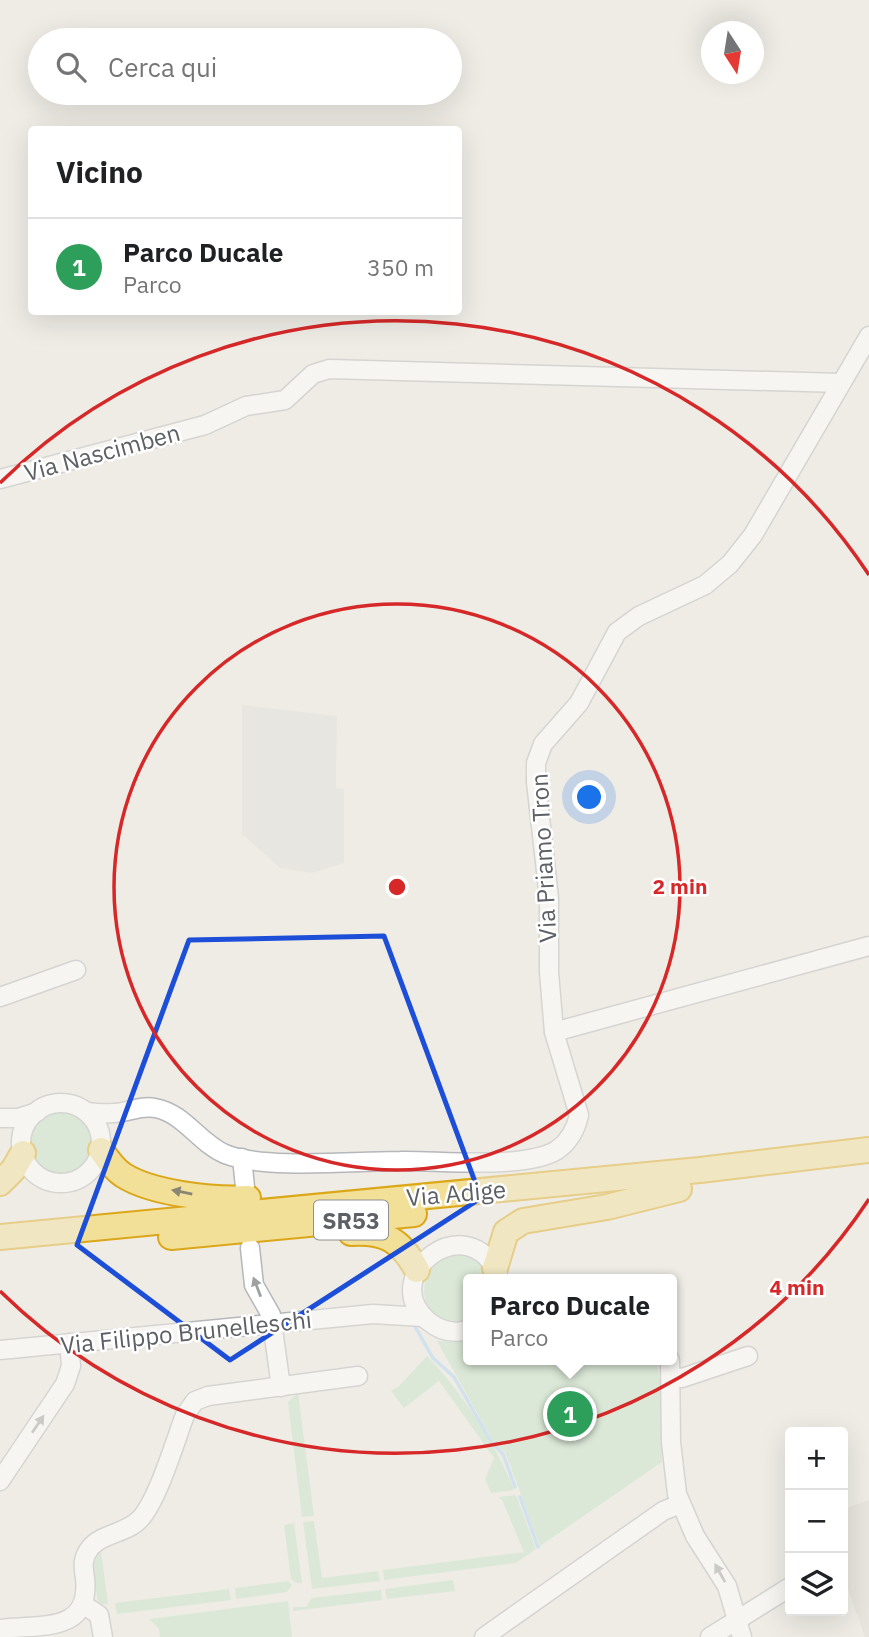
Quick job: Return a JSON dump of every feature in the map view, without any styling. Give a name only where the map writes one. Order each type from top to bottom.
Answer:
[{"type":"highway","points":[[101,1148],[120,1173],[135,1181],[212,1198],[290,1196],[483,1179],[529,1178],[567,1183]]},
{"type":"highway","points":[[0,1183],[13,1170],[22,1150]]},
{"type":"highway","name":"Via Adige","points":[[0,1237],[567,1183],[869,1150]]},
{"type":"highway","name":"Via Adige","points":[[0,1253],[679,1189],[869,1167]]},
{"type":"highway","points":[[498,1274],[506,1233],[523,1221],[607,1207],[679,1189]]},
{"type":"highway","points":[[142,1239],[192,1245],[381,1233],[402,1246],[415,1278]]},
{"type":"street","name":"Via Priamo Tron","points":[[0,1120],[18,1118],[62,1103],[86,1112],[115,1114],[148,1107],[164,1111],[211,1146],[242,1158],[319,1164],[403,1161],[448,1164],[535,1158],[556,1150],[576,1129],[579,1115],[554,1032],[549,972],[549,898],[536,763],[543,744],[579,704],[617,632],[639,616],[705,585],[730,564],[753,535],[869,336]]},
{"type":"street","name":"Via Nascimben","points":[[0,479],[205,425],[246,406],[285,400],[313,374],[330,369],[841,383]]},
{"type":"street","points":[[554,1032],[869,946]]},
{"type":"street","points":[[0,997],[76,970]]},
{"type":"street","points":[[0,1120],[37,1175],[63,1183],[87,1173],[121,1118],[133,1109]]},
{"type":"street","points":[[22,1150],[27,1122],[37,1112]]},
{"type":"street","points":[[86,1112],[95,1121],[101,1148]]},
{"type":"street","points":[[242,1158],[245,1186]]},
{"type":"street","points":[[463,1330],[445,1331],[423,1317],[417,1308],[415,1278],[436,1251],[462,1246],[487,1258],[497,1274]]},
{"type":"street","points":[[250,1248],[254,1284],[272,1324],[281,1387]]},
{"type":"street","name":"Via Filippo Brunelleschi","points":[[373,1314],[402,1299],[415,1278]]},
{"type":"street","name":"Via Filippo Brunelleschi","points":[[0,1350],[373,1314],[423,1317]]},
{"type":"street","points":[[0,1480],[65,1384],[71,1366],[69,1343]]},
{"type":"street","points":[[671,1369],[682,1378],[748,1356]]},
{"type":"street","points":[[671,1369],[671,1442],[680,1504],[695,1536],[722,1574],[739,1629]]},
{"type":"street","points":[[0,1629],[38,1631],[71,1628],[84,1605],[83,1563],[86,1553],[95,1542],[120,1533],[143,1515],[190,1406],[208,1396],[358,1377]]},
{"type":"street","points":[[484,1637],[671,1506],[680,1504]]},
{"type":"street","points":[[710,1637],[739,1629],[785,1591]]},
{"type":"street","points":[[84,1605],[100,1617],[103,1637]]},
{"type":"highlighted area","points":[[384,936],[481,1198],[230,1360],[77,1245],[189,940]]},
{"type":"shaded area","points":[[242,705],[337,716],[336,788],[344,789],[344,863],[312,873],[280,868],[242,834]]},
{"type":"shaded area","points":[[869,1500],[869,1637],[865,1637],[848,1589],[848,1507]]},
{"type":"green space","points":[[62,1109],[87,1119],[97,1144],[87,1169],[62,1179],[37,1169],[27,1144],[37,1119]]},
{"type":"green space","points":[[445,1255],[461,1256],[478,1262],[488,1274],[463,1274],[463,1321],[440,1319],[431,1312],[424,1290],[434,1265]]},
{"type":"green space","points":[[437,1341],[463,1342],[463,1365],[657,1365],[661,1385],[662,1462],[540,1546],[505,1452],[494,1443]]},
{"type":"green space","points":[[427,1356],[453,1385],[477,1419],[514,1490],[491,1493],[485,1479],[494,1458],[439,1381],[404,1408],[391,1391]]},
{"type":"green space","points":[[298,1393],[314,1516],[302,1517],[288,1402]]},
{"type":"green space","points":[[516,1495],[536,1549],[516,1563],[384,1580],[383,1570],[524,1552],[502,1500],[498,1497]]},
{"type":"green space","points":[[314,1521],[322,1578],[378,1571],[380,1581],[312,1589],[303,1522]]},
{"type":"green space","points":[[294,1523],[302,1583],[291,1579],[284,1525]]},
{"type":"green space","points":[[101,1550],[108,1604],[100,1604],[97,1599],[93,1564]]},
{"type":"green space","points":[[453,1580],[455,1591],[387,1599],[385,1589]]},
{"type":"green space","points":[[288,1581],[292,1585],[287,1592],[236,1599],[235,1588]]},
{"type":"green space","points":[[229,1589],[231,1600],[117,1614],[115,1603]]},
{"type":"green space","points":[[381,1590],[382,1600],[293,1611],[293,1607],[306,1607],[312,1598]]},
{"type":"green space","points":[[288,1601],[292,1637],[160,1637],[159,1629],[149,1619]]},
{"type":"waterway","points":[[413,1323],[433,1358],[454,1377],[492,1443],[503,1454],[515,1487]]},
{"type":"waterway","points":[[520,1497],[538,1547]]},
{"type":"place","name":"Parco Ducale","points":[[570,1414]]}]
